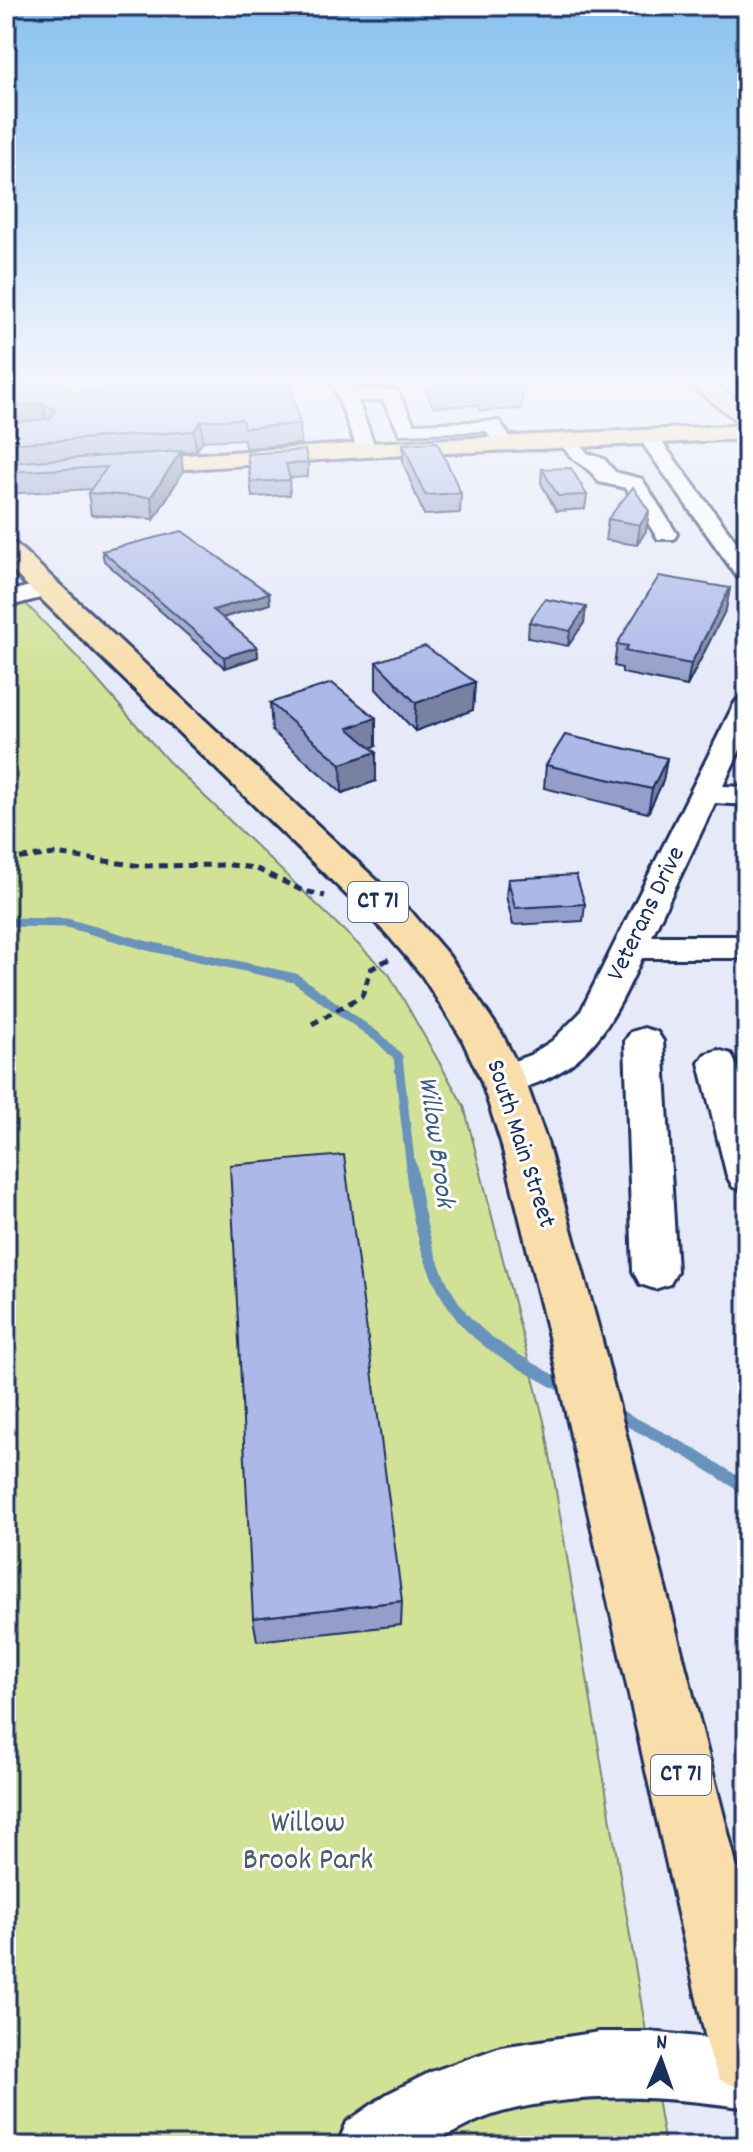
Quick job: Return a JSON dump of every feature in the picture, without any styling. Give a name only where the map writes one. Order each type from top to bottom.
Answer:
[{"type":"main road","name":"South Main Street","points":[[6,550],[410,934],[470,1015],[503,1080],[538,1194],[581,1362],[747,2053]]},
{"type":"street","points":[[624,481],[634,484],[666,534]]},
{"type":"street","points":[[680,481],[747,573]]},
{"type":"street","points":[[6,600],[47,589]]},
{"type":"street","name":"Veterans Drive","points":[[503,1080],[535,1071],[562,1056],[580,1039],[632,947],[747,706]]},
{"type":"street","points":[[706,794],[747,796]]},
{"type":"street","points":[[632,947],[747,947]]},
{"type":"street","points":[[644,1041],[655,1271]]},
{"type":"street","points":[[718,1063],[747,1176]]},
{"type":"street","points":[[371,2146],[421,2109],[462,2089],[492,2081],[612,2066],[679,2066],[747,2075]]},
{"type":"path","points":[[6,860],[55,854],[141,866],[230,865],[255,868],[317,896]]},
{"type":"path","points":[[312,1024],[362,996],[371,969],[397,955]]},
{"type":"green space","name":"Willow Brook Park","points":[[6,583],[77,657],[168,761],[389,974],[464,1106],[545,1425],[665,2146],[6,2146]]},
{"type":"building","points":[[96,481],[161,481],[151,497],[88,493]]},
{"type":"building","points":[[419,481],[456,481],[461,493],[425,495]]},
{"type":"building","points":[[549,481],[579,481],[587,495],[558,496]]},
{"type":"building","points":[[633,487],[649,511],[640,525],[608,519]]},
{"type":"building","points":[[182,531],[269,593],[213,610],[257,647],[224,657],[102,551]]},
{"type":"building","points":[[659,576],[730,588],[691,664],[625,651],[628,646],[617,644]]},
{"type":"building","points":[[545,599],[586,607],[570,631],[529,622]]},
{"type":"building","points":[[425,646],[475,682],[416,703],[376,662]]},
{"type":"building","points":[[332,683],[376,718],[348,728],[376,752],[341,764],[270,703]]},
{"type":"building","points":[[565,735],[667,758],[652,789],[546,765]]},
{"type":"building","points":[[576,875],[585,904],[515,908],[508,879]]},
{"type":"building","points":[[344,1155],[402,1601],[253,1618],[230,1165]]},
{"type":"waterway","name":"Willow Brook","points":[[6,922],[67,923],[148,946],[295,978],[380,1039],[398,1057],[411,1169]]},
{"type":"waterway","name":"Willow Brook","points":[[411,1167],[426,1246],[451,1302],[463,1318],[499,1350],[571,1391]]},
{"type":"waterway","name":"Willow Brook","points":[[610,1411],[689,1452],[747,1489]]}]
